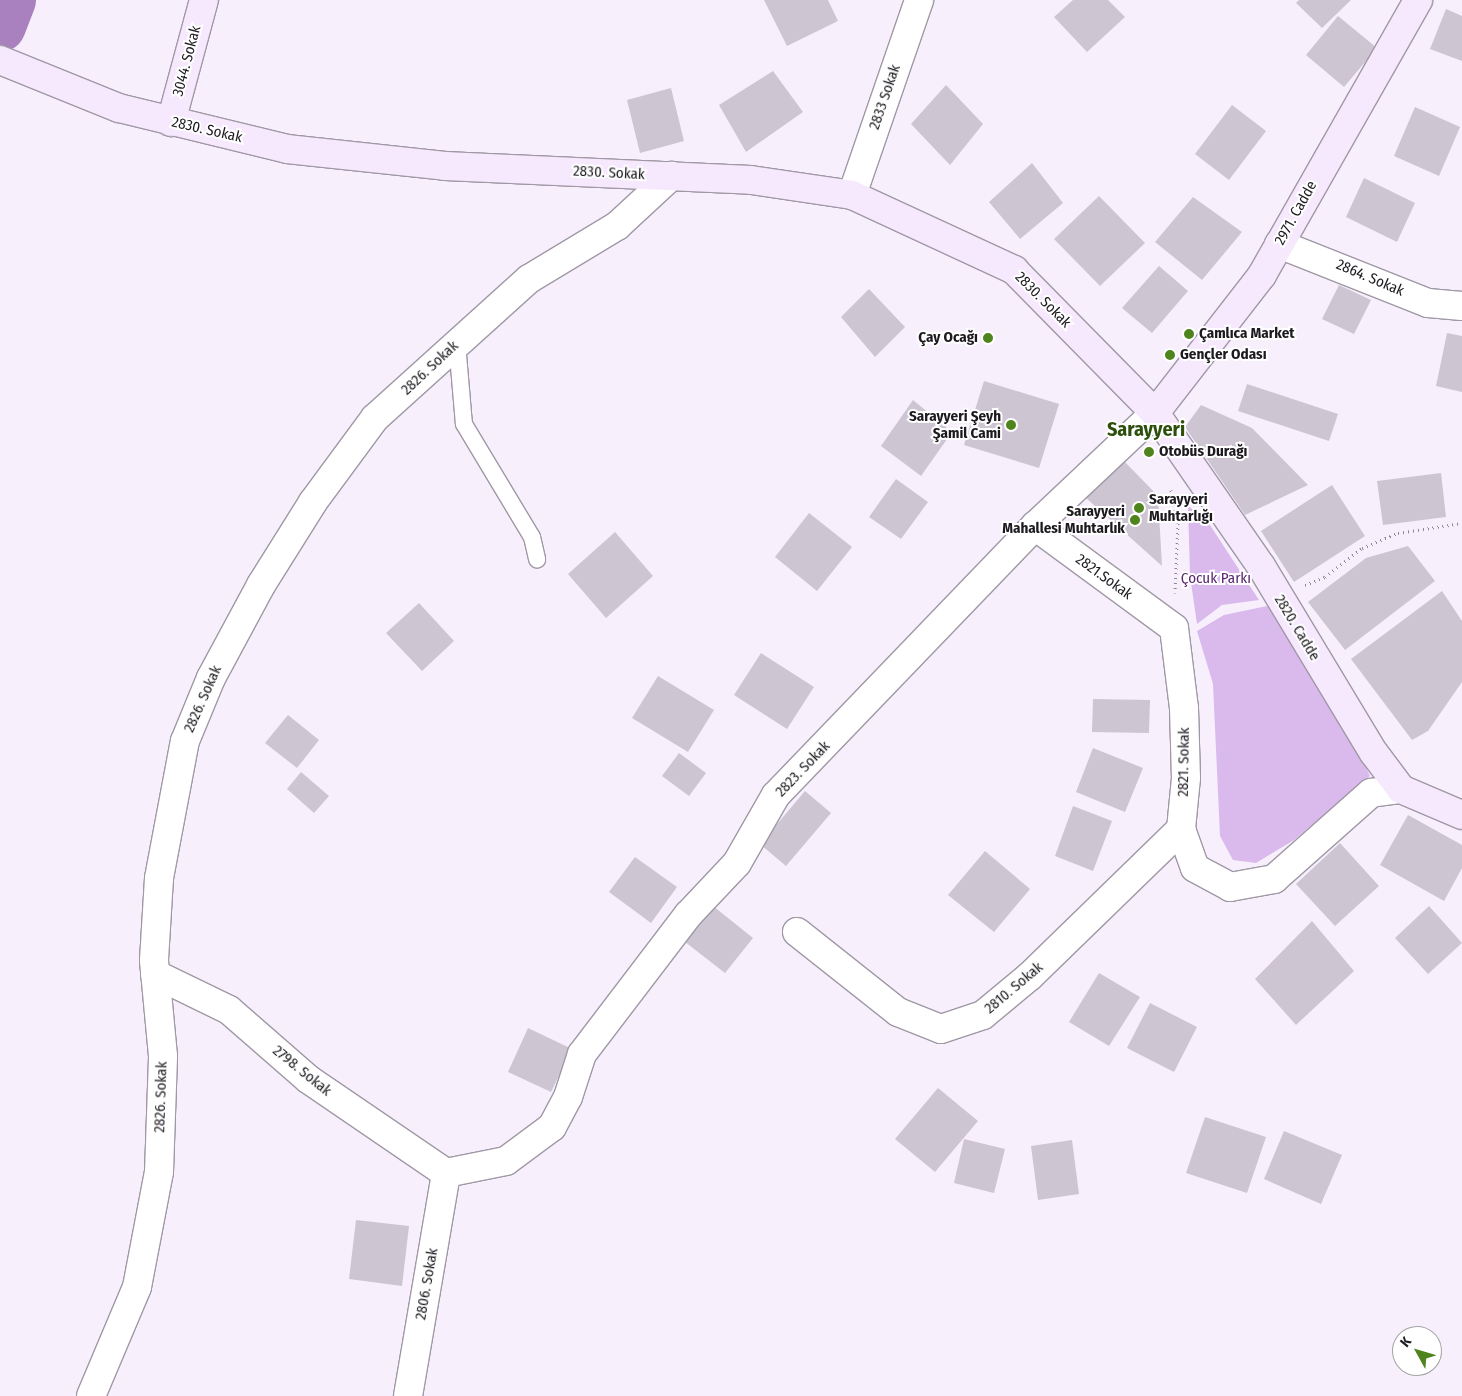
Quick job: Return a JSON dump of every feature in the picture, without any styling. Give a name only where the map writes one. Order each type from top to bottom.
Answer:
[{"type":"street","name":"3044. Sokak","points":[[171,122],[204,0]]},
{"type":"street","name":"2833 Sokak","points":[[852,195],[919,0]]},
{"type":"street","name":"2971. Cadde","points":[[1155,413],[1262,275],[1418,0]]},
{"type":"street","name":"2830. Sokak","points":[[0,60],[119,108],[287,149],[445,166],[751,180],[852,195],[1014,270],[1155,413]]},
{"type":"street","name":"2826. Sokak","points":[[91,1396],[137,1287],[159,1172],[163,1056],[155,974],[160,878],[169,810],[184,741],[211,678],[261,585],[313,502],[375,418],[529,279],[617,226],[671,176]]},
{"type":"street","name":"2864. Sokak","points":[[1279,244],[1428,303],[1462,306]]},
{"type":"street","name":"2823. Sokak","points":[[446,1173],[506,1161],[552,1127],[568,1097],[582,1054],[688,915],[737,863],[776,796],[1035,526],[1155,413]]},
{"type":"street","name":"2820. Cadde","points":[[1155,413],[1261,566],[1277,596],[1374,753],[1401,789]]},
{"type":"street","name":"2821.Sokak","points":[[1035,526],[1174,628]]},
{"type":"street","name":"2821. Sokak","points":[[1174,628],[1184,708],[1186,778],[1181,829],[1195,868],[1230,887],[1274,879],[1371,793],[1401,789]]},
{"type":"street","points":[[1401,789],[1462,815]]},
{"type":"street","name":"2810. Sokak","points":[[797,932],[898,1012],[941,1030],[983,1015],[1030,976],[1181,829]]},
{"type":"street","name":"2798. Sokak","points":[[155,974],[229,1010],[308,1079],[446,1173]]},
{"type":"street","name":"2806. Sokak","points":[[408,1396],[446,1173]]},
{"type":"lane","points":[[457,342],[464,424],[532,537],[537,559]]},
{"type":"path","points":[[1170,486],[1178,523],[1174,628]]},
{"type":"path","points":[[1277,596],[1324,577],[1362,548],[1398,533],[1462,523]]},
{"type":"green space","name":"Çocuk Parkı","points":[[1188,506],[1206,519],[1259,600],[1222,605],[1197,624],[1190,576]]},
{"type":"green space","points":[[1267,606],[1332,697],[1370,776],[1294,840],[1256,863],[1233,860],[1220,836],[1213,684],[1197,631],[1224,615]]},
{"type":"building","points":[[764,0],[828,0],[838,21],[787,46]]},
{"type":"building","points":[[1073,0],[1108,0],[1125,17],[1087,52],[1054,17]]},
{"type":"building","points":[[1299,0],[1351,0],[1322,28],[1296,3]]},
{"type":"building","points":[[1446,9],[1462,16],[1462,61],[1430,49]]},
{"type":"building","points":[[1338,16],[1377,48],[1344,87],[1306,55]]},
{"type":"building","points":[[773,71],[803,112],[746,152],[719,105]]},
{"type":"building","points":[[946,85],[983,124],[950,165],[911,124]]},
{"type":"building","points":[[671,88],[684,141],[640,153],[627,100]]},
{"type":"building","points":[[1232,105],[1266,131],[1229,180],[1195,154]]},
{"type":"building","points":[[1415,107],[1460,127],[1439,176],[1394,156]]},
{"type":"building","points":[[1032,163],[1063,203],[1020,239],[989,202]]},
{"type":"building","points":[[1364,178],[1415,203],[1397,242],[1346,217]]},
{"type":"building","points":[[1099,196],[1145,243],[1100,286],[1054,239]]},
{"type":"building","points":[[1193,197],[1242,232],[1202,280],[1155,242]]},
{"type":"building","points":[[1159,266],[1188,291],[1152,333],[1122,308]]},
{"type":"building","points":[[1339,285],[1371,300],[1354,334],[1322,319]]},
{"type":"building","points":[[869,289],[905,327],[875,357],[841,317]]},
{"type":"building","points":[[1447,333],[1462,336],[1462,392],[1436,386]]},
{"type":"building","name":"Sarayyeri Şeyh Şamil Cami","points":[[984,381],[1059,404],[1039,468],[964,445]]},
{"type":"building","points":[[1247,384],[1338,414],[1329,441],[1238,411]]},
{"type":"building","points":[[913,400],[952,432],[921,476],[881,446]]},
{"type":"building","points":[[1201,405],[1252,428],[1308,485],[1245,515],[1185,427]]},
{"type":"building","name":"Sarayyeri Mahallesi Muhtarlık","points":[[1124,461],[1158,496],[1162,566],[1085,497]]},
{"type":"building","points":[[1441,473],[1446,517],[1383,525],[1377,481]]},
{"type":"building","points":[[896,479],[928,502],[901,539],[869,517]]},
{"type":"building","points":[[1332,485],[1365,536],[1294,582],[1261,531]]},
{"type":"building","points":[[809,513],[852,547],[817,591],[775,557]]},
{"type":"building","points":[[615,532],[653,576],[606,618],[568,574]]},
{"type":"building","points":[[1408,546],[1435,581],[1345,650],[1308,602],[1366,558]]},
{"type":"building","points":[[1442,591],[1462,621],[1462,682],[1428,731],[1412,740],[1351,659]]},
{"type":"building","points":[[419,603],[454,641],[422,671],[386,633]]},
{"type":"building","points":[[761,653],[814,687],[787,729],[734,695]]},
{"type":"building","points":[[658,676],[714,710],[688,752],[632,718]]},
{"type":"building","points":[[1093,699],[1150,700],[1149,733],[1092,732]]},
{"type":"building","points":[[288,715],[319,740],[297,768],[265,743]]},
{"type":"building","points":[[1093,748],[1143,768],[1125,812],[1076,792]]},
{"type":"building","points":[[679,753],[706,773],[689,796],[662,776]]},
{"type":"building","points":[[301,772],[329,796],[314,813],[287,789]]},
{"type":"building","points":[[805,791],[831,813],[786,866],[760,844]]},
{"type":"building","points":[[1073,806],[1112,821],[1093,871],[1055,856]]},
{"type":"building","points":[[1408,815],[1462,845],[1462,868],[1444,901],[1380,865]]},
{"type":"building","points":[[1340,843],[1379,886],[1335,926],[1296,884]]},
{"type":"building","points":[[985,851],[1030,889],[994,932],[948,895]]},
{"type":"building","points":[[635,857],[677,887],[651,923],[609,892]]},
{"type":"building","points":[[708,902],[753,938],[725,973],[680,938]]},
{"type":"building","points":[[1429,906],[1462,943],[1428,974],[1395,938]]},
{"type":"building","points":[[1312,921],[1354,971],[1296,1025],[1255,979]]},
{"type":"building","points":[[1099,973],[1140,997],[1109,1046],[1069,1022]]},
{"type":"building","points":[[1150,1003],[1197,1027],[1174,1072],[1127,1048]]},
{"type":"building","points":[[528,1028],[572,1049],[551,1092],[508,1072]]},
{"type":"building","points":[[938,1088],[978,1121],[935,1172],[895,1139]]},
{"type":"building","points":[[1205,1117],[1266,1137],[1247,1193],[1186,1173]]},
{"type":"building","points":[[1284,1131],[1342,1155],[1321,1204],[1264,1179]]},
{"type":"building","points":[[964,1139],[1005,1149],[994,1193],[954,1183]]},
{"type":"building","points":[[1072,1140],[1079,1194],[1038,1200],[1031,1146]]},
{"type":"building","points":[[356,1220],[409,1226],[402,1286],[349,1279]]},
{"type":"waterway","points":[[0,26],[10,0]]},
{"type":"place","name":"Çamlıca Market","points":[[1189,334]]},
{"type":"place","name":"Çay Ocağı","points":[[988,338]]},
{"type":"place","name":"Gençler Odası","points":[[1170,355]]},
{"type":"place","name":"Sarayyeri Şeyh Şamil Cami","points":[[1011,425]]},
{"type":"place","name":"Otobüs Durağı","points":[[1149,452]]},
{"type":"place","name":"Sarayyeri Muhtarlığı","points":[[1139,508]]},
{"type":"place","name":"Sarayyeri Mahallesi Muhtarlık","points":[[1135,520]]},
{"type":"district","name":"Sarayyeri","points":[[1146,429]]}]
